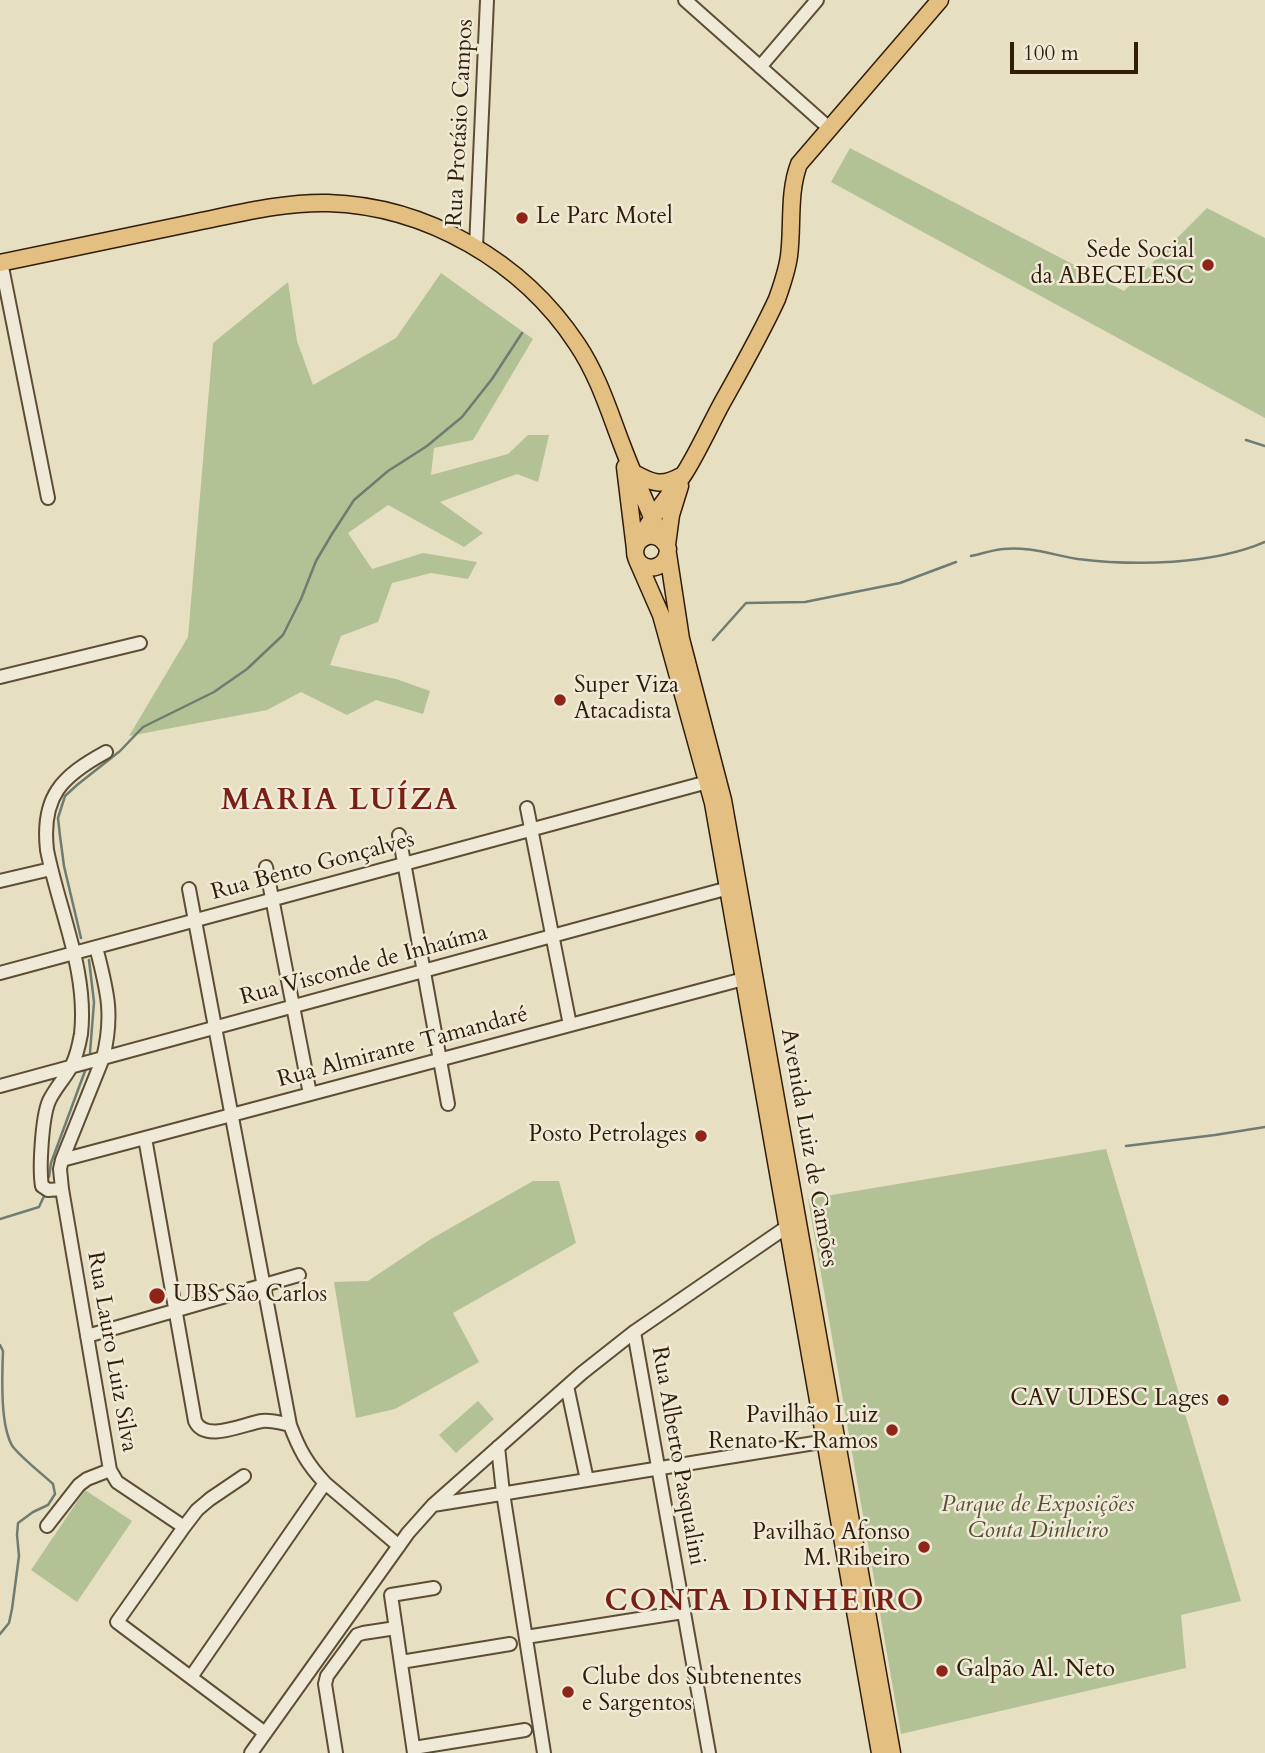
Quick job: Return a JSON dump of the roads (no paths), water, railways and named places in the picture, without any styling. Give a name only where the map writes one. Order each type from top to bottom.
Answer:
[{"type":"main road","points":[[637,551],[652,517],[683,475],[777,299],[789,257],[795,174],[799,164],[935,2]]},
{"type":"main road","points":[[1,262],[239,213],[300,204],[356,205],[389,211],[444,230],[476,247],[520,279],[542,300],[578,345],[604,395],[665,546]]},
{"type":"main road","name":"Avenida Luiz de Camões","points":[[623,447],[637,551],[661,615],[713,780]]},
{"type":"main road","points":[[634,473],[646,480],[663,483],[683,475]]},
{"type":"main road","points":[[637,551],[645,566],[655,568],[664,563],[673,508],[683,475]]},
{"type":"main road","points":[[637,551],[645,537],[656,536],[665,546]]},
{"type":"main road","name":"Avenida Luiz de Camões","points":[[665,546],[681,639],[713,780],[733,887],[879,1716],[880,1753]]},
{"type":"main road","name":"Avenida Luiz de Camões","points":[[879,1716],[892,1753]]},
{"type":"street","name":"Rua Protásio Campos","points":[[476,247],[487,0]]},
{"type":"street","points":[[760,67],[817,0]]},
{"type":"street","points":[[689,1],[829,128]]},
{"type":"street","points":[[1,262],[48,498]]},
{"type":"street","points":[[0,677],[140,643]]},
{"type":"street","points":[[62,1189],[48,1190],[42,1186],[43,1132],[49,1101],[72,1066],[78,1050],[82,1013],[78,971],[51,869],[46,838],[49,809],[61,784],[72,772],[106,752]]},
{"type":"street","name":"Rua Bento Gonçalves","points":[[0,973],[713,780]]},
{"type":"street","points":[[527,808],[570,1025]]},
{"type":"street","points":[[399,835],[448,1104]]},
{"type":"street","points":[[266,867],[310,1094]]},
{"type":"street","points":[[0,881],[51,869]]},
{"type":"street","name":"Rua Visconde de Inhaúma","points":[[0,1086],[733,887]]},
{"type":"street","points":[[189,888],[290,1425],[304,1458],[325,1483],[399,1546]]},
{"type":"street","points":[[62,1160],[103,1058],[108,1034],[110,1011],[96,947]]},
{"type":"street","name":"Rua Almirante Tamandaré","points":[[62,1160],[749,977]]},
{"type":"street","points":[[145,1138],[198,1428],[209,1432],[273,1421],[290,1425]]},
{"type":"street","name":"Rua Lauro Luiz Silva","points":[[62,1160],[62,1189],[110,1471],[117,1482],[184,1527]]},
{"type":"street","points":[[251,1753],[399,1546],[433,1505],[567,1385],[634,1332],[792,1223]]},
{"type":"street","points":[[87,1336],[299,1275]]},
{"type":"street","name":"Rua Alberto Pasqualini","points":[[634,1332],[709,1753]]},
{"type":"street","points":[[567,1385],[587,1480]]},
{"type":"street","points":[[433,1505],[831,1440]]},
{"type":"street","points":[[498,1447],[544,1753]]},
{"type":"street","points":[[47,1525],[86,1479],[110,1471]]},
{"type":"street","points":[[244,1476],[197,1510],[117,1622],[265,1732]]},
{"type":"street","points":[[191,1677],[325,1483]]},
{"type":"street","points":[[434,1588],[391,1595],[414,1751],[525,1730]]},
{"type":"street","points":[[526,1637],[683,1612]]},
{"type":"street","points":[[336,1753],[325,1684],[327,1676],[357,1635],[396,1629]]},
{"type":"street","points":[[401,1662],[510,1644]]},
{"type":"waterway","points":[[81,938],[64,866],[60,836],[58,818],[65,796],[120,751],[143,727],[214,692],[247,669],[283,635],[316,561],[354,500],[388,471],[427,446],[462,417],[492,379],[522,333]]},
{"type":"waterway","points":[[1246,440],[1265,446]]},
{"type":"waterway","points":[[971,556],[1012,548],[1100,561],[1173,562],[1221,555],[1265,542]]},
{"type":"waterway","points":[[713,640],[746,603],[805,602],[900,583],[956,562]]},
{"type":"waterway","points":[[89,960],[94,1002],[90,1053]]},
{"type":"waterway","points":[[49,1177],[51,1163],[85,1071]]},
{"type":"waterway","points":[[1126,1146],[1265,1127]]},
{"type":"waterway","points":[[0,1219],[39,1207],[45,1194]]},
{"type":"waterway","points":[[0,1345],[3,1351],[4,1415],[9,1438],[13,1447],[53,1484],[55,1494],[48,1505],[18,1523],[19,1556],[12,1609],[9,1623],[0,1634]]},
{"type":"place","name":"Le Parc Motel","points":[[522,218]]},
{"type":"place","name":"Sede Social da ABECELESC","points":[[1208,265]]},
{"type":"place","name":"Super Viza Atacadista","points":[[560,700]]},
{"type":"place","name":"Posto Petrolages","points":[[701,1136]]},
{"type":"place","name":"UBS São Carlos","points":[[157,1296]]},
{"type":"place","name":"CAV UDESC Lages","points":[[1223,1400]]},
{"type":"place","name":"Pavilhão Luiz Renato K. Ramos","points":[[892,1430]]},
{"type":"place","name":"Pavilhão Afonso M. Ribeiro","points":[[924,1547]]},
{"type":"place","name":"Galpão Al. Neto","points":[[942,1671]]},
{"type":"place","name":"Clube dos Subtenentes e Sargentos","points":[[568,1692]]},
{"type":"district","name":"MARIA LUÍZA","points":[[340,802]]},
{"type":"district","name":"CONTA DINHEIRO","points":[[765,1603]]},
{"type":"park label","name":"Parque de Exposições Conta Dinheiro","points":[[1038,1519]]}]
